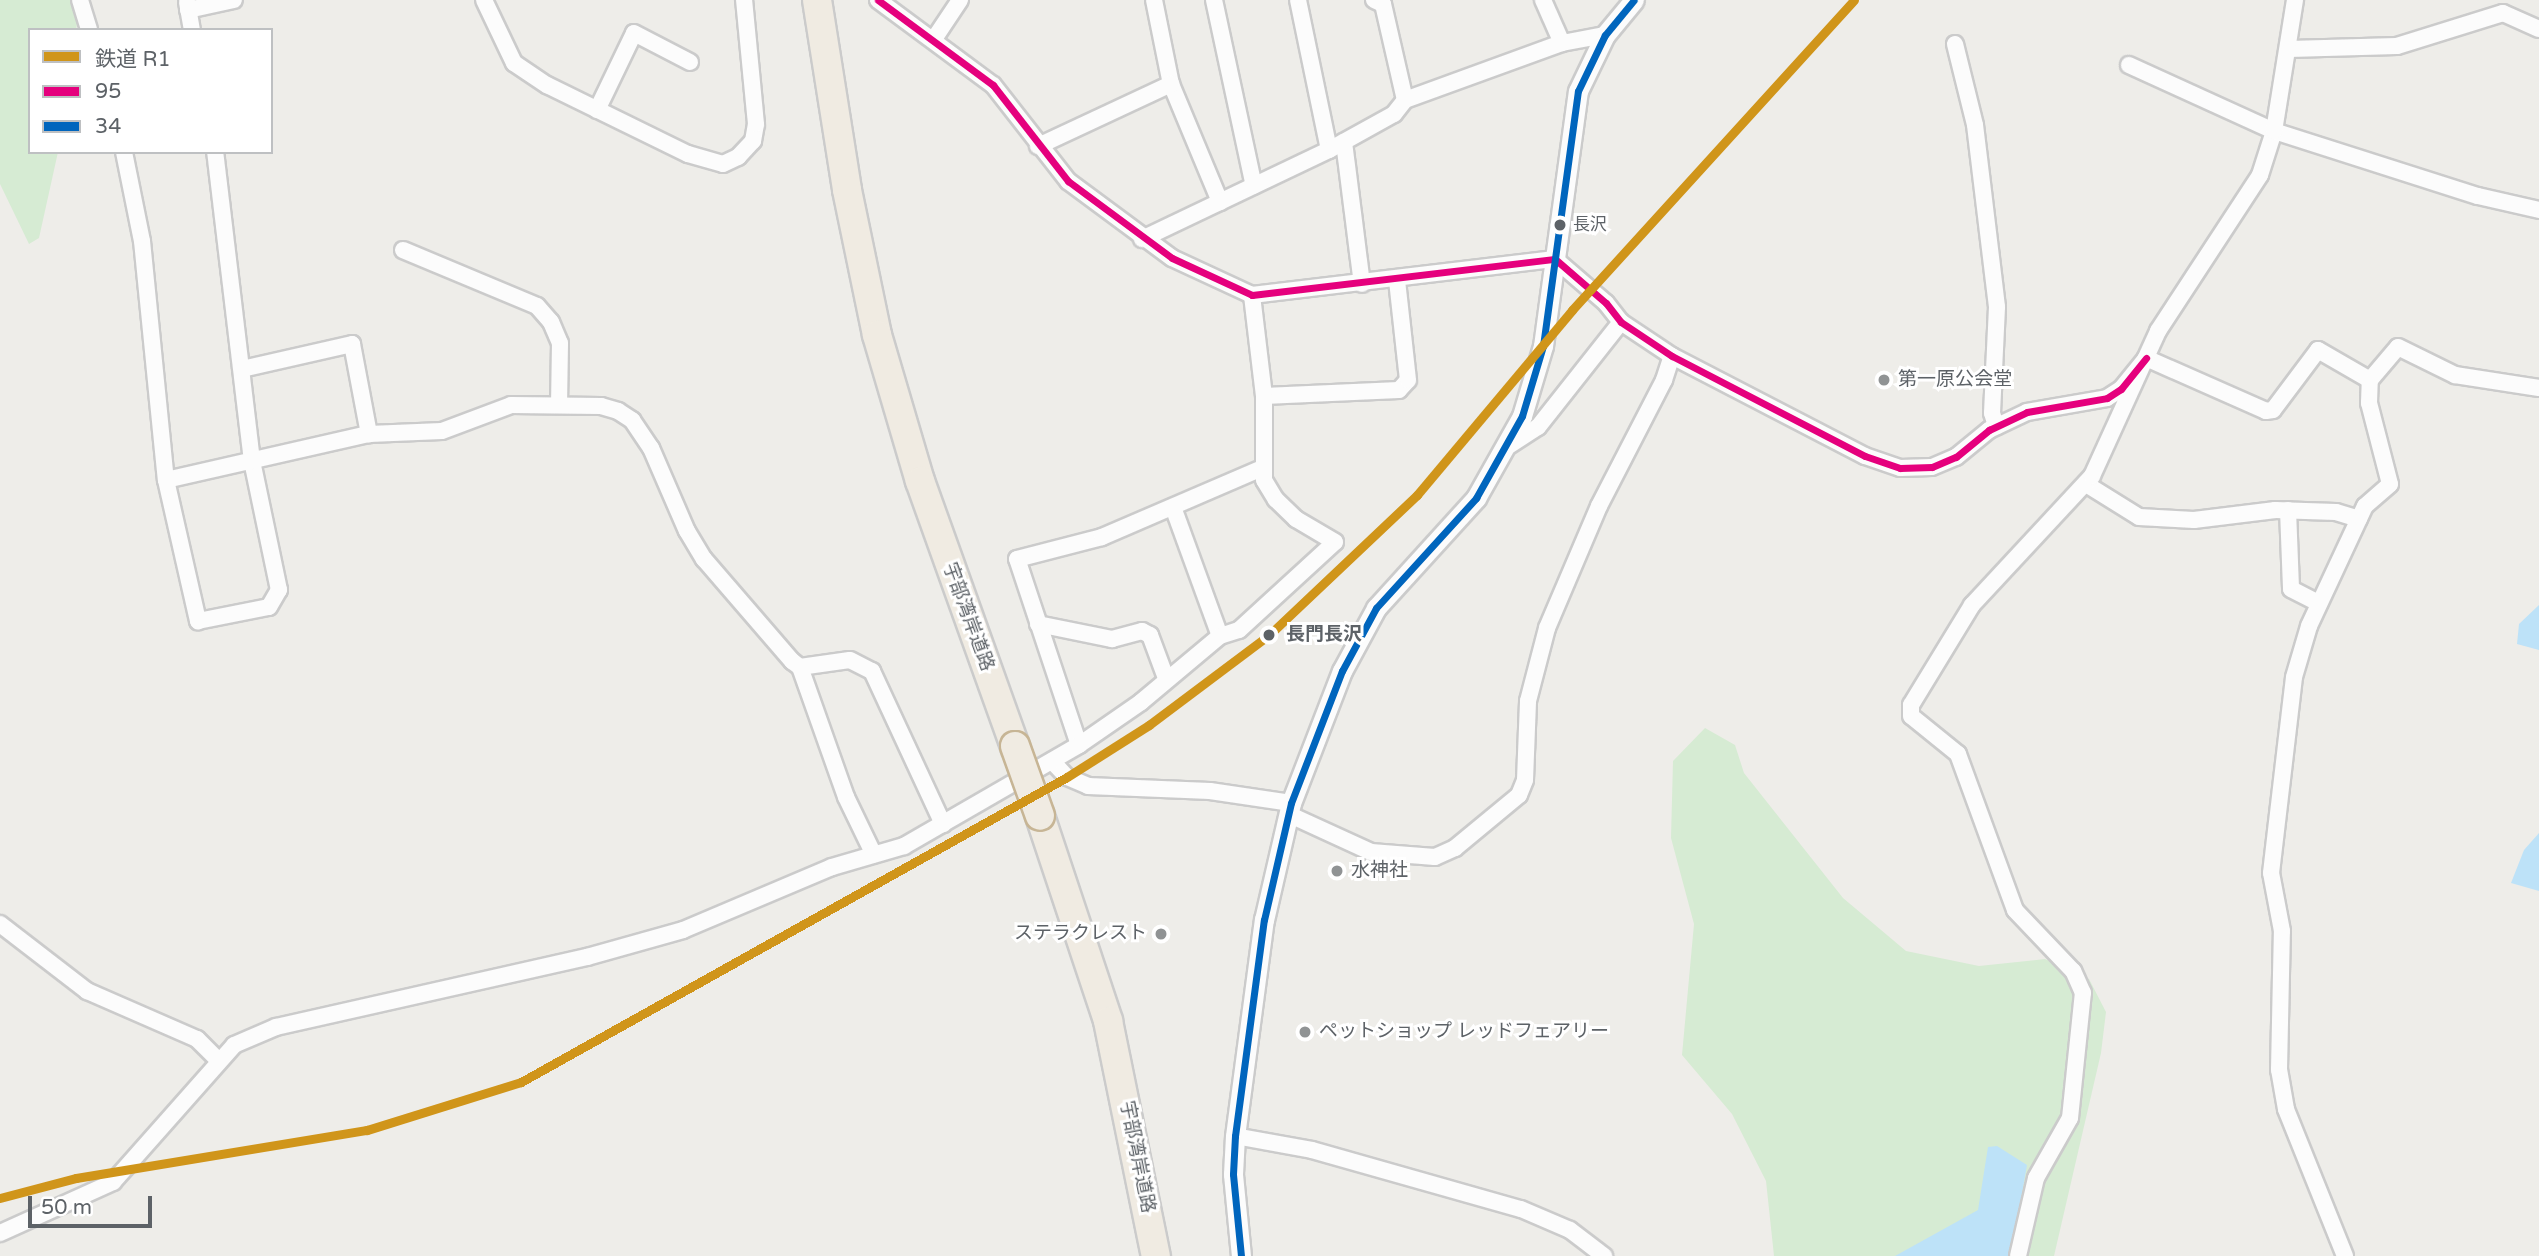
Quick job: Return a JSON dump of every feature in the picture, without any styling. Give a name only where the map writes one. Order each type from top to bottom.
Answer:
[{"type":"highway","name":"宇部湾岸道路","points":[[817,0],[847,190],[877,335],[919,481],[1041,816],[1108,1021],[1155,1256]]},
{"type":"street","points":[[80,0],[88,28]]},
{"type":"street","points":[[192,28],[187,5],[234,0]]},
{"type":"street","points":[[484,0],[513,63],[597,110],[688,154],[723,164],[738,157],[753,141],[756,124],[744,0]]},
{"type":"street","points":[[878,0],[993,85],[1068,181],[1142,239],[1213,281],[1252,295],[1397,280],[1555,259],[1606,303],[1621,323],[1672,356],[1866,457],[1900,468],[1932,467],[1956,457],[1996,426],[2026,412],[2107,398],[2121,389],[2146,358]]},
{"type":"street","points":[[934,39],[960,0]]},
{"type":"street","points":[[1154,0],[1171,84],[1220,202]]},
{"type":"street","points":[[1214,0],[1254,186]]},
{"type":"street","points":[[1298,0],[1329,150]]},
{"type":"street","points":[[1374,0],[1383,4],[1405,100]]},
{"type":"street","points":[[1543,0],[1562,43]]},
{"type":"street","points":[[1241,1256],[1233,1174],[1235,1136],[1264,920],[1290,808],[1342,671],[1376,608],[1462,515],[1510,445],[1534,383],[1549,304],[1578,91],[1605,35],[1634,0]]},
{"type":"street","points":[[2018,1256],[2036,1178],[2070,1118],[2083,993],[2073,971],[2015,910],[1958,754],[1911,716],[1911,705],[1972,605],[2086,484],[2146,358],[2193,274],[2260,175],[2274,131],[2295,0]]},
{"type":"street","points":[[2289,49],[2397,46],[2503,13],[2539,29]]},
{"type":"street","points":[[597,110],[634,33],[690,62]]},
{"type":"street","points":[[1142,239],[1329,150],[1395,114],[1405,100],[1562,43],[1605,35]]},
{"type":"street","points":[[1955,44],[1975,125],[1997,307],[1992,413],[1996,426]]},
{"type":"street","points":[[2129,65],[2274,131],[2478,196],[2539,210]]},
{"type":"street","points":[[1038,146],[1171,84]]},
{"type":"street","points":[[1344,142],[1362,284]]},
{"type":"street","points":[[124,154],[142,241],[166,480],[198,621],[269,607],[279,590],[252,461],[215,154]]},
{"type":"street","points":[[403,250],[537,306],[551,322],[560,343],[559,404]]},
{"type":"street","points":[[1264,396],[1399,390],[1408,380],[1397,280]]},
{"type":"street","points":[[0,1233],[113,1182],[234,1045],[276,1027],[587,957],[683,930],[832,867],[904,846],[1079,745],[1142,702],[1166,678],[1220,636],[1239,630],[1335,542],[1296,519],[1276,500],[1262,468],[1264,396],[1252,295]]},
{"type":"street","points":[[1510,445],[1538,428],[1621,323]]},
{"type":"street","points":[[242,369],[352,344],[369,434]]},
{"type":"street","points":[[2345,1256],[2293,1132],[2279,1070],[2283,932],[2271,873],[2272,833],[2286,760],[2294,677],[2319,603],[2365,506],[2390,484],[2369,403],[2370,380],[2398,347],[2455,375],[2539,388]]},
{"type":"street","points":[[2146,358],[2266,411],[2273,410],[2318,350],[2370,380]]},
{"type":"street","points":[[1052,761],[1067,777],[1088,786],[1210,791],[1290,808],[1371,852],[1435,857],[1455,848],[1519,795],[1525,780],[1528,701],[1547,628],[1599,506],[1664,380],[1672,356]]},
{"type":"street","points":[[166,480],[369,434],[442,431],[511,405],[601,406],[632,420],[705,559],[800,667],[846,797],[874,855]]},
{"type":"street","points":[[1079,745],[1017,559],[1102,537],[1262,468]]},
{"type":"street","points":[[2086,484],[2138,517],[2194,520],[2288,510],[2359,519]]},
{"type":"street","points":[[1173,507],[1220,636]]},
{"type":"street","points":[[2288,510],[2291,589],[2319,603]]},
{"type":"street","points":[[1038,624],[1112,639],[1142,631],[1150,635],[1166,678]]},
{"type":"street","points":[[800,667],[850,660],[872,671],[943,824]]},
{"type":"street","points":[[0,923],[87,991],[197,1039],[219,1061]]},
{"type":"street","points":[[1235,1136],[1312,1150],[1521,1209],[1570,1230],[1604,1256]]},
{"type":"green space","points":[[0,0],[81,0],[76,28],[28,28],[28,154],[58,154],[39,238],[29,244],[0,184]]},
{"type":"green space","points":[[1705,728],[1735,745],[1744,773],[1843,898],[1906,951],[1979,966],[2045,959],[2089,979],[2106,1012],[2101,1053],[2054,1256],[1774,1256],[1766,1181],[1732,1114],[1682,1055],[1694,924],[1671,838],[1673,761]]},
{"type":"water","points":[[2539,605],[2539,650],[2517,644],[2519,624]]},
{"type":"water","points":[[2539,833],[2539,891],[2511,883],[2524,850]]},
{"type":"water","points":[[1997,1146],[2027,1165],[2011,1256],[1895,1256],[1978,1210],[1988,1147]]},
{"type":"rail line","name":"R1","points":[[0,1198],[76,1178],[367,1130],[521,1082],[1067,777],[1149,725],[1269,635],[1417,495],[1572,310],[1854,0]]},
{"type":"transit line","name":"95","points":[[878,0],[993,85],[1068,181],[1172,258],[1252,295],[1555,259],[1606,303],[1621,322],[1672,356],[1865,456],[1900,468],[1932,467],[1956,457],[1989,430],[2027,412],[2107,398],[2121,389],[2146,358]]},
{"type":"transit line","name":"34","points":[[1241,1256],[1233,1174],[1235,1136],[1264,920],[1291,803],[1342,671],[1376,608],[1476,498],[1522,416],[1543,346],[1578,91],[1605,35],[1634,0]]},
{"type":"place","name":"長沢","points":[[1560,225]]},
{"type":"place","name":"第一原公会堂","points":[[1884,380]]},
{"type":"place","name":"長門長沢","points":[[1269,635]]},
{"type":"place","name":"水神社","points":[[1337,871]]},
{"type":"place","name":"ステラクレスト","points":[[1161,934]]},
{"type":"place","name":"ペットショップ レッドフェアリー","points":[[1305,1032]]}]
